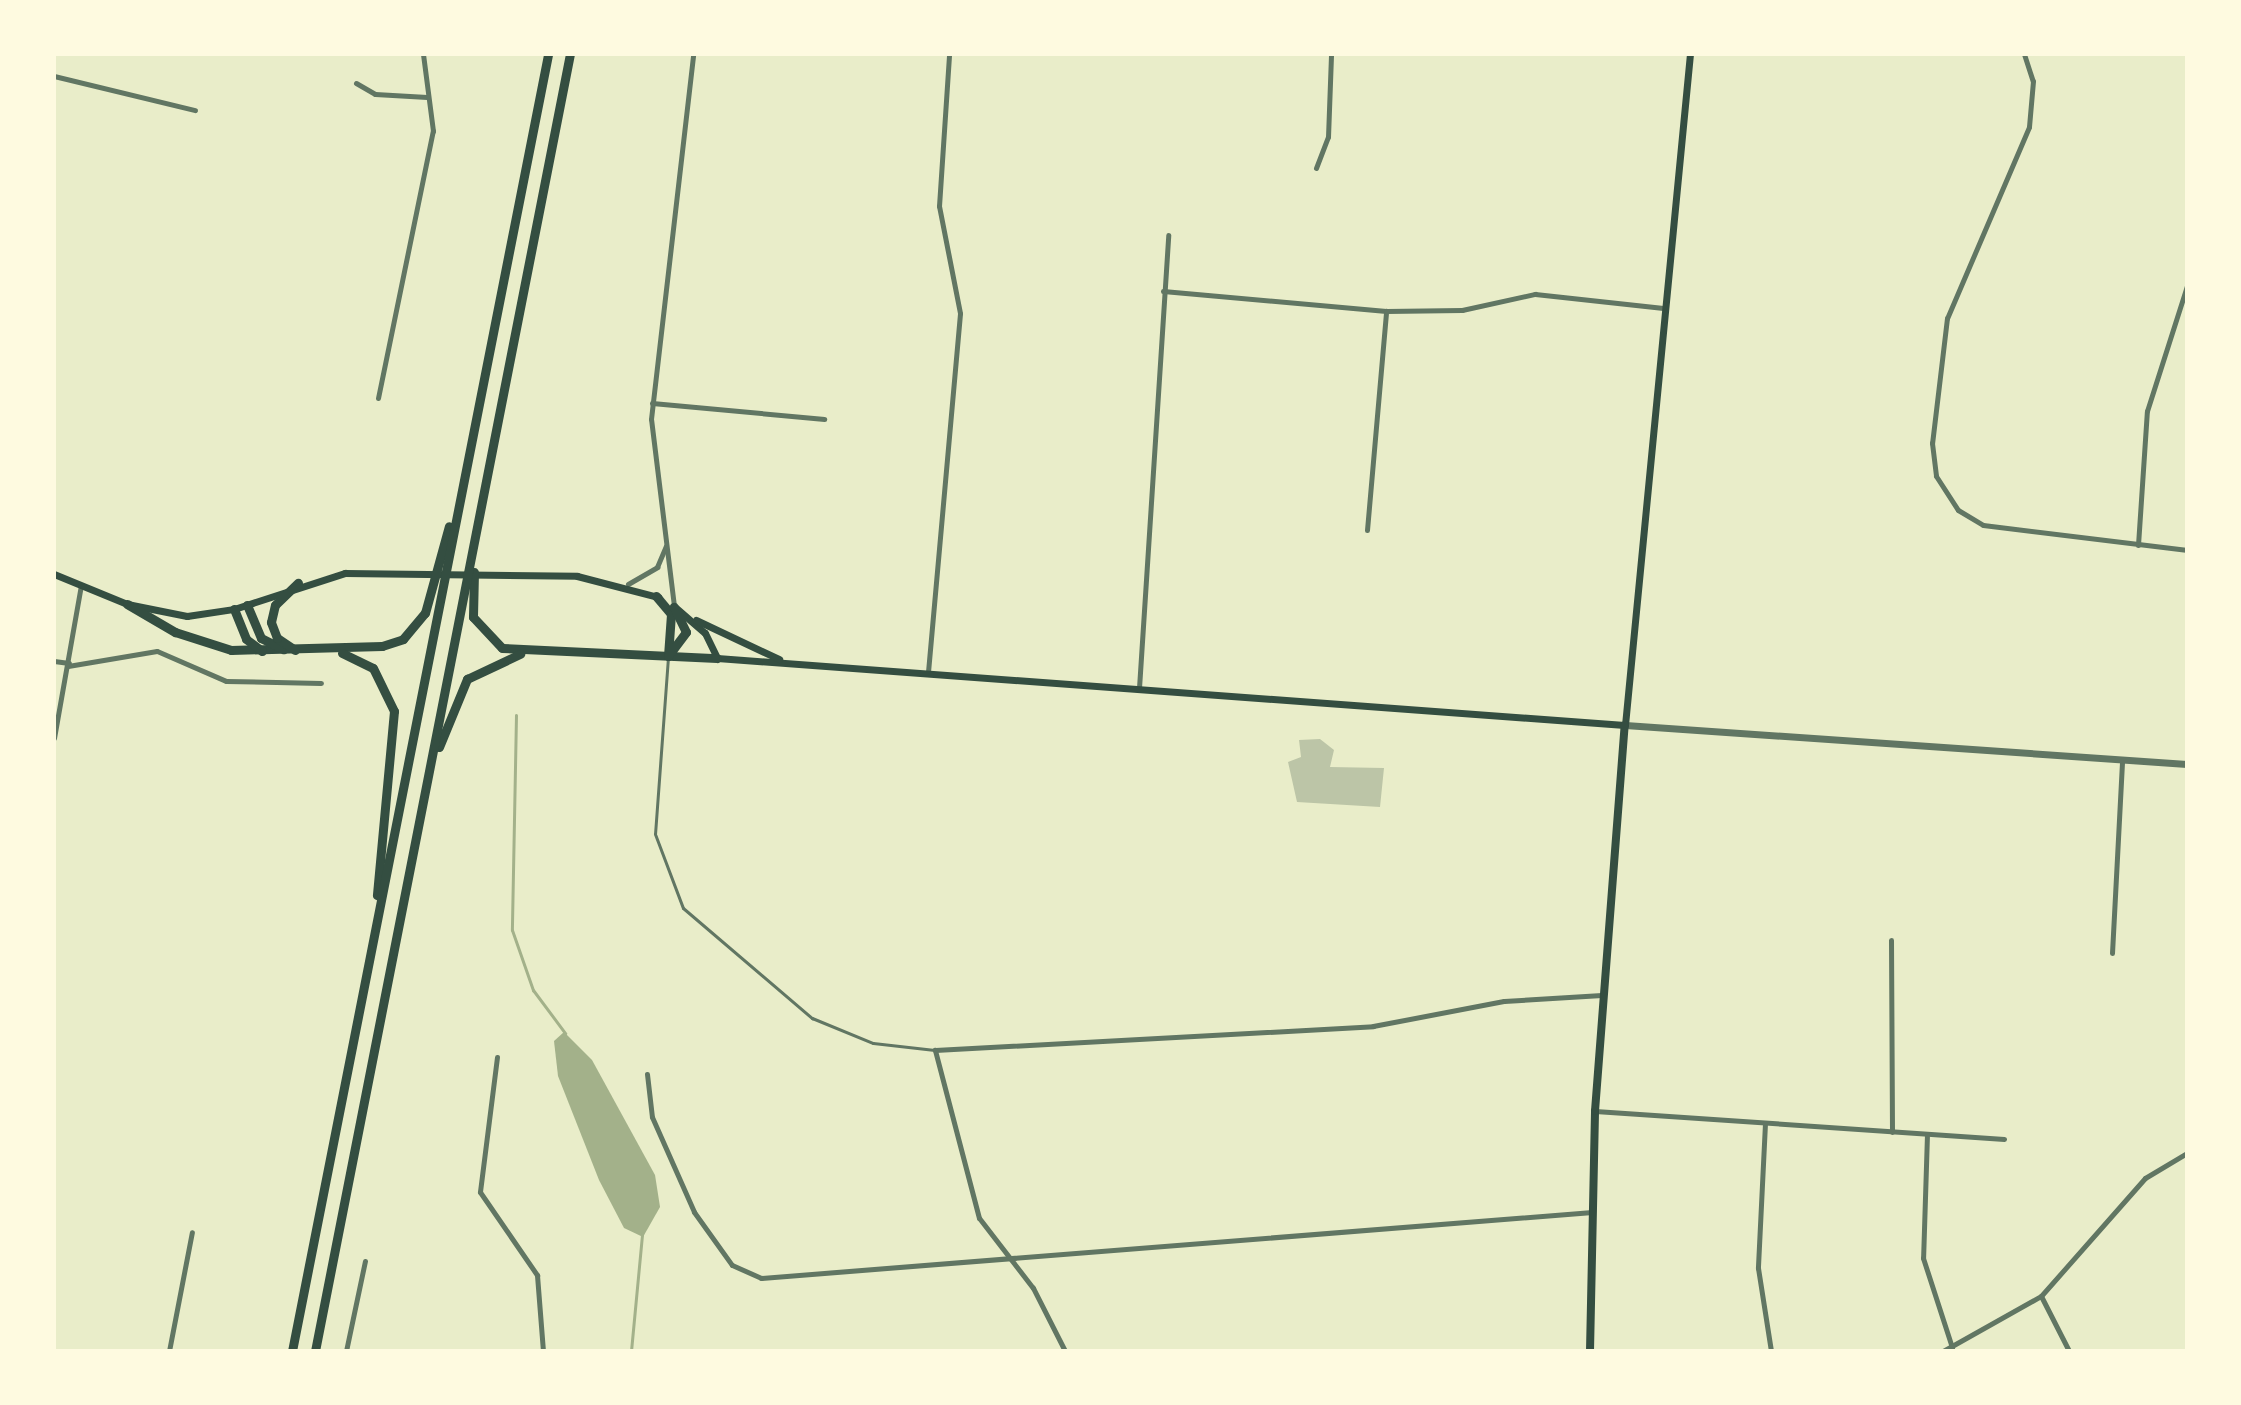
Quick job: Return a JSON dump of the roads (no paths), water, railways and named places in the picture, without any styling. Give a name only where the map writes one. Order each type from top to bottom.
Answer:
[{"type":"highway","points":[[292,1351],[548,54]]},
{"type":"highway","points":[[315,1351],[570,54]]},
{"type":"highway","points":[[127,604],[201,643],[270,653],[331,651],[392,644],[419,623],[479,402]]},
{"type":"highway","points":[[484,492],[473,617],[493,643],[527,653],[717,658]]},
{"type":"highway","points":[[298,583],[275,605],[271,622],[283,645],[298,651]]},
{"type":"highway","points":[[656,596],[671,614],[668,656]]},
{"type":"highway","points":[[247,605],[261,638],[298,651]]},
{"type":"highway","points":[[668,656],[686,632],[674,607]]},
{"type":"highway","points":[[234,609],[246,639],[270,653]]},
{"type":"highway","points":[[331,651],[373,668],[394,711],[372,948]]},
{"type":"highway","points":[[417,832],[460,689],[488,663],[527,653]]},
{"type":"main road","points":[[1590,1351],[1595,1111],[1602,995],[1663,308],[1690,54]]},
{"type":"main road","points":[[54,574],[127,604],[187,616],[234,609],[298,583],[345,573],[483,574],[628,584],[656,596],[754,651],[804,664]]},
{"type":"main road","points":[[674,607],[705,633],[717,658],[1625,725]]},
{"type":"street","points":[[378,398],[433,131],[423,54]]},
{"type":"street","points":[[674,607],[652,403],[693,54]]},
{"type":"street","points":[[928,672],[960,313],[939,206],[949,54]]},
{"type":"street","points":[[1316,168],[1328,137],[1331,54]]},
{"type":"street","points":[[2024,54],[2032,112],[1947,318],[1933,462],[1949,499],[1983,525],[2187,550]]},
{"type":"street","points":[[54,76],[195,110]]},
{"type":"street","points":[[356,83],[375,94],[427,97]]},
{"type":"street","points":[[1139,688],[1168,235]]},
{"type":"street","points":[[2138,545],[2139,462],[2155,378],[2187,286]]},
{"type":"street","points":[[1163,291],[1386,311],[1462,310],[1535,294],[1663,308]]},
{"type":"street","points":[[1367,530],[1386,311]]},
{"type":"street","points":[[652,403],[824,419]]},
{"type":"street","points":[[628,584],[657,567],[666,545]]},
{"type":"street","points":[[54,738],[81,584]]},
{"type":"street","points":[[54,661],[68,664],[157,651],[226,681],[321,683]]},
{"type":"street","points":[[1625,725],[2187,764]]},
{"type":"street","points":[[2112,953],[2122,759]]},
{"type":"street","points":[[1891,940],[1892,1132]]},
{"type":"street","points":[[1065,1351],[1033,1288],[1007,1259],[979,1218],[963,1176],[935,1050],[1373,1026],[1504,1001],[1602,995]]},
{"type":"street","points":[[497,1057],[480,1192],[537,1275],[543,1351]]},
{"type":"street","points":[[647,1074],[652,1117],[686,1197],[740,1272],[761,1278],[1593,1212]]},
{"type":"street","points":[[1595,1111],[2004,1139]]},
{"type":"street","points":[[1765,1123],[1758,1268],[1771,1351]]},
{"type":"street","points":[[1927,1134],[1923,1258],[1952,1347]]},
{"type":"street","points":[[1943,1351],[2041,1296],[2145,1178],[2187,1153]]},
{"type":"street","points":[[169,1351],[192,1232]]},
{"type":"street","points":[[346,1351],[365,1261]]},
{"type":"street","points":[[2041,1296],[2069,1351]]},
{"type":"lane","points":[[668,656],[655,834],[683,908],[812,1018],[873,1043],[935,1050]]},
{"type":"waterway","points":[[516,715],[512,930],[533,990],[565,1033]]},
{"type":"waterway","points":[[631,1351],[642,1234]]}]
